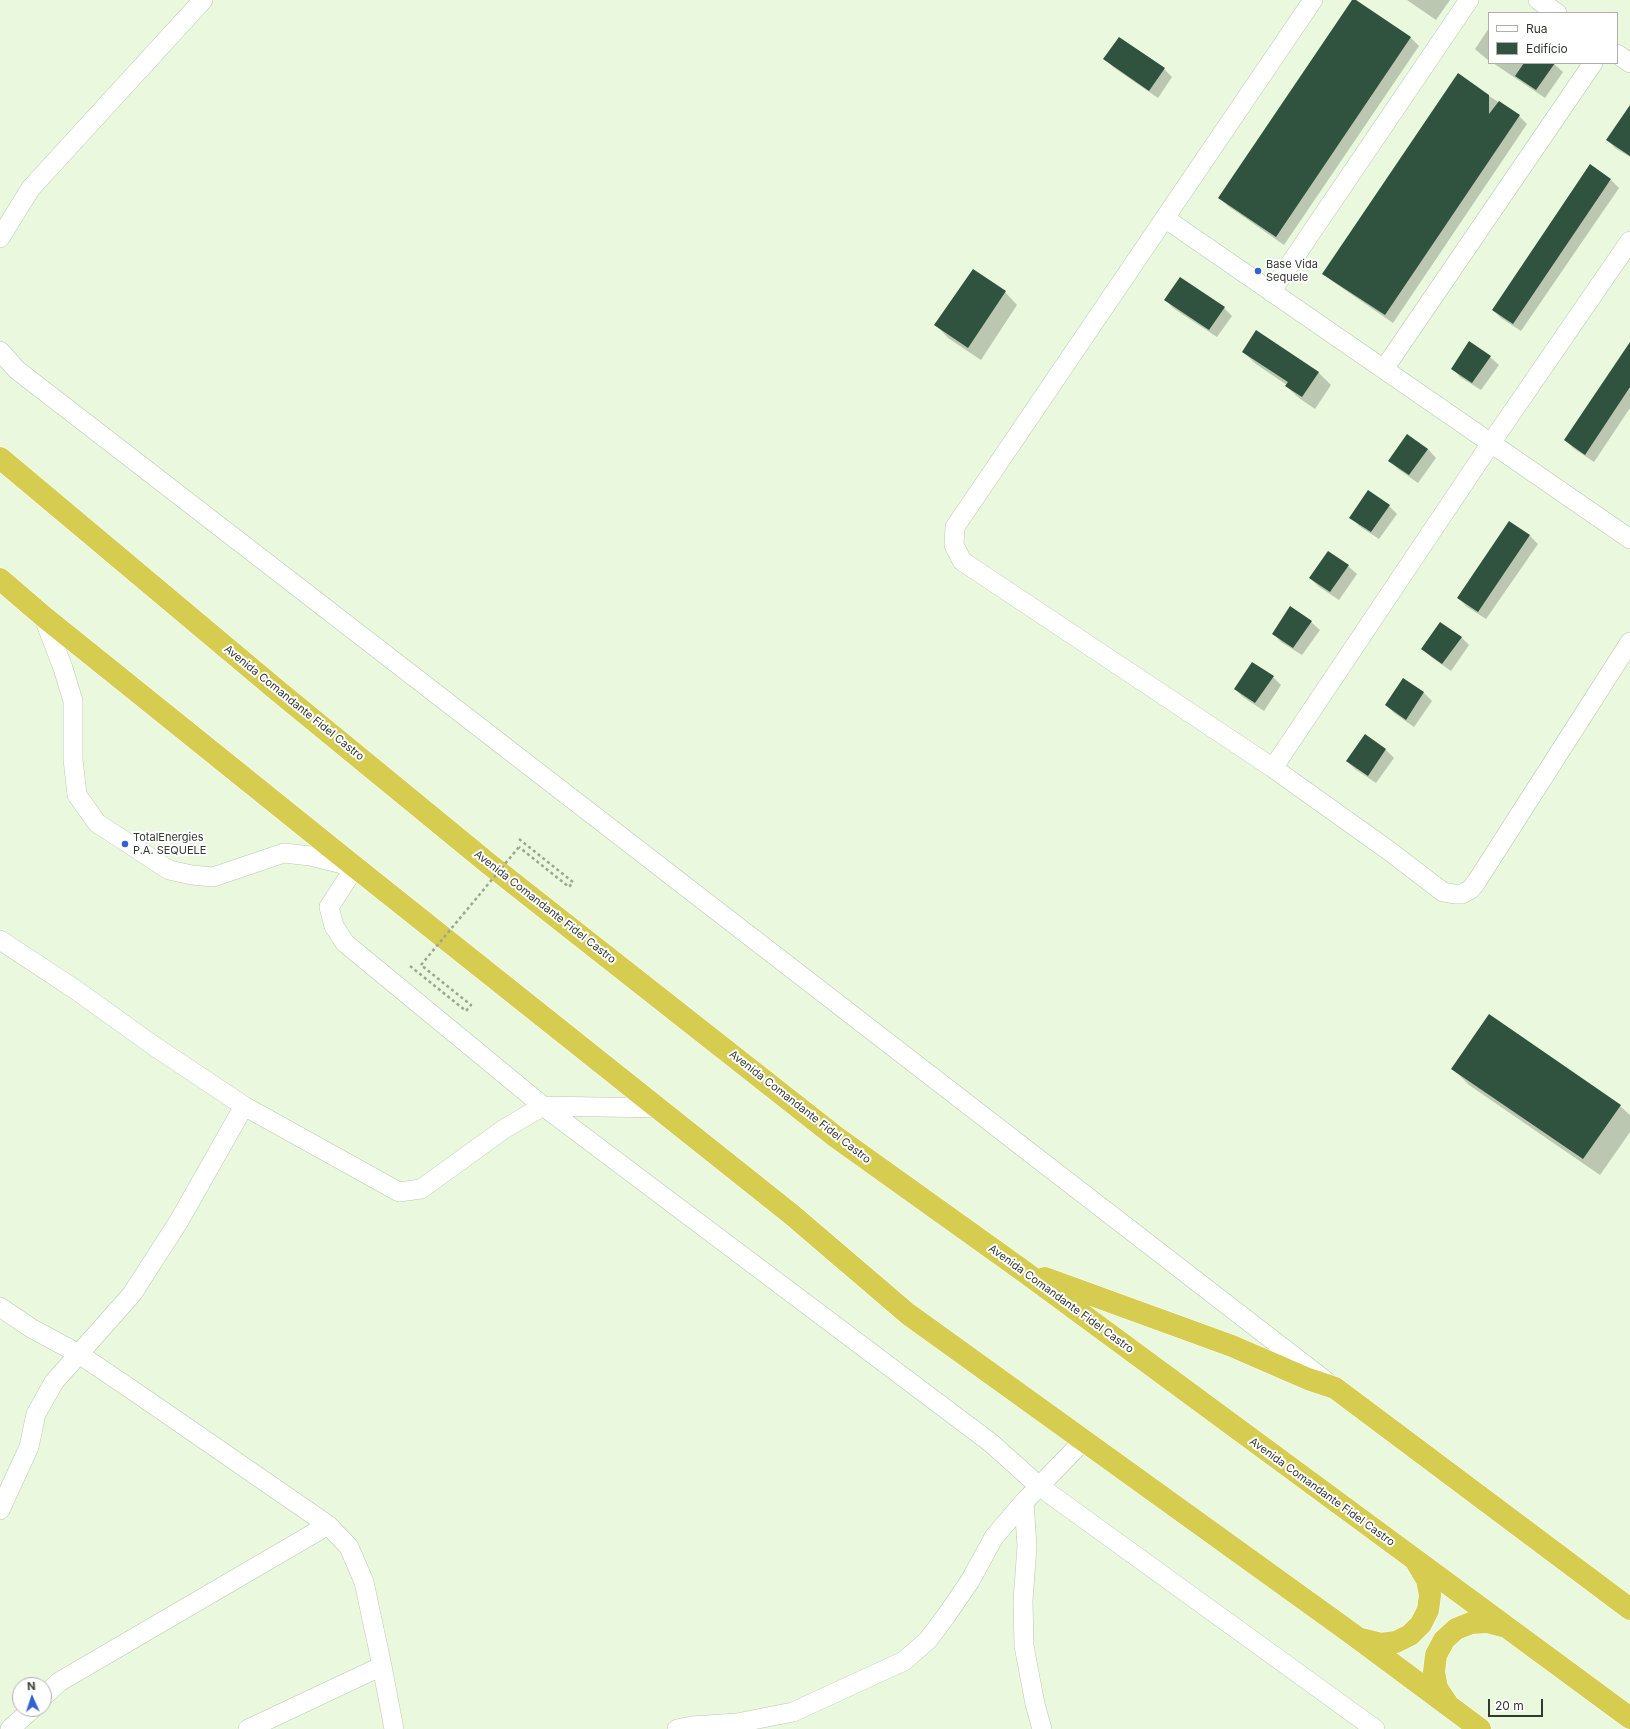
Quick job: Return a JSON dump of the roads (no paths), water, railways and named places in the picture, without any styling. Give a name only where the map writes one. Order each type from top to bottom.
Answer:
[{"type":"highway","name":"Avenida Comandante Fidel Castro","points":[[0,458],[278,691],[489,864],[836,1137],[1022,1270],[1630,1718]]},
{"type":"highway","points":[[0,579],[43,616],[355,867],[791,1214],[908,1314],[1351,1633],[1480,1729]]},
{"type":"highway","points":[[1022,1270],[1232,1346],[1308,1379],[1335,1388],[1630,1609]]},
{"type":"highway","points":[[1351,1633],[1365,1641],[1389,1644],[1404,1639],[1421,1624],[1425,1617],[1429,1602],[1429,1587],[1424,1573],[1415,1560],[1409,1556]]},
{"type":"highway","points":[[1452,1708],[1441,1695],[1434,1676],[1436,1655],[1444,1640],[1456,1629],[1471,1623],[1496,1623],[1510,1630]]},
{"type":"street","points":[[0,238],[31,188],[203,0]]},
{"type":"street","points":[[1313,0],[1166,219],[955,527],[954,545],[962,562],[1273,768],[1388,850],[1442,892],[1454,894],[1462,894],[1471,889],[1477,882],[1630,642]]},
{"type":"street","points":[[1271,292],[1469,0]]},
{"type":"street","points":[[1538,0],[1556,12]]},
{"type":"street","points":[[1618,55],[1630,63]]},
{"type":"street","points":[[1384,369],[1592,64]]},
{"type":"street","points":[[1166,219],[1630,539]]},
{"type":"street","points":[[1273,768],[1491,443],[1630,241]]},
{"type":"street","points":[[0,351],[17,370],[1335,1388]]},
{"type":"street","points":[[43,616],[63,668],[73,701],[73,759],[77,795],[97,823],[169,870],[192,875],[213,877],[284,854],[310,856],[355,867],[329,907],[334,926],[345,943],[542,1106],[991,1443],[1039,1486],[1375,1729]]},
{"type":"street","points":[[0,940],[70,986],[154,1046],[244,1106],[399,1192],[421,1189],[504,1129],[542,1106],[658,1108]]},
{"type":"street","points":[[0,1510],[29,1447],[36,1414],[54,1382],[132,1294],[187,1207],[244,1106]]},
{"type":"street","points":[[0,1307],[31,1328],[80,1354],[328,1525],[349,1548],[364,1582],[394,1729]]},
{"type":"street","points":[[677,1729],[692,1726],[737,1723],[793,1712],[904,1661],[928,1640],[946,1616],[970,1581],[994,1537],[1024,1502],[1084,1440]]},
{"type":"street","points":[[1024,1502],[1027,1546],[1023,1601],[1024,1646],[1035,1704],[1042,1729]]},
{"type":"street","points":[[52,1689],[59,1682],[328,1525]]},
{"type":"street","points":[[248,1729],[382,1666]]},
{"type":"street","points":[[10,1729],[23,1717]]},
{"type":"place","name":"Base Vida Sequele","points":[[1258,271]]},
{"type":"place","name":"TotalEnergies P.A. SEQUELE","points":[[125,844]]}]
